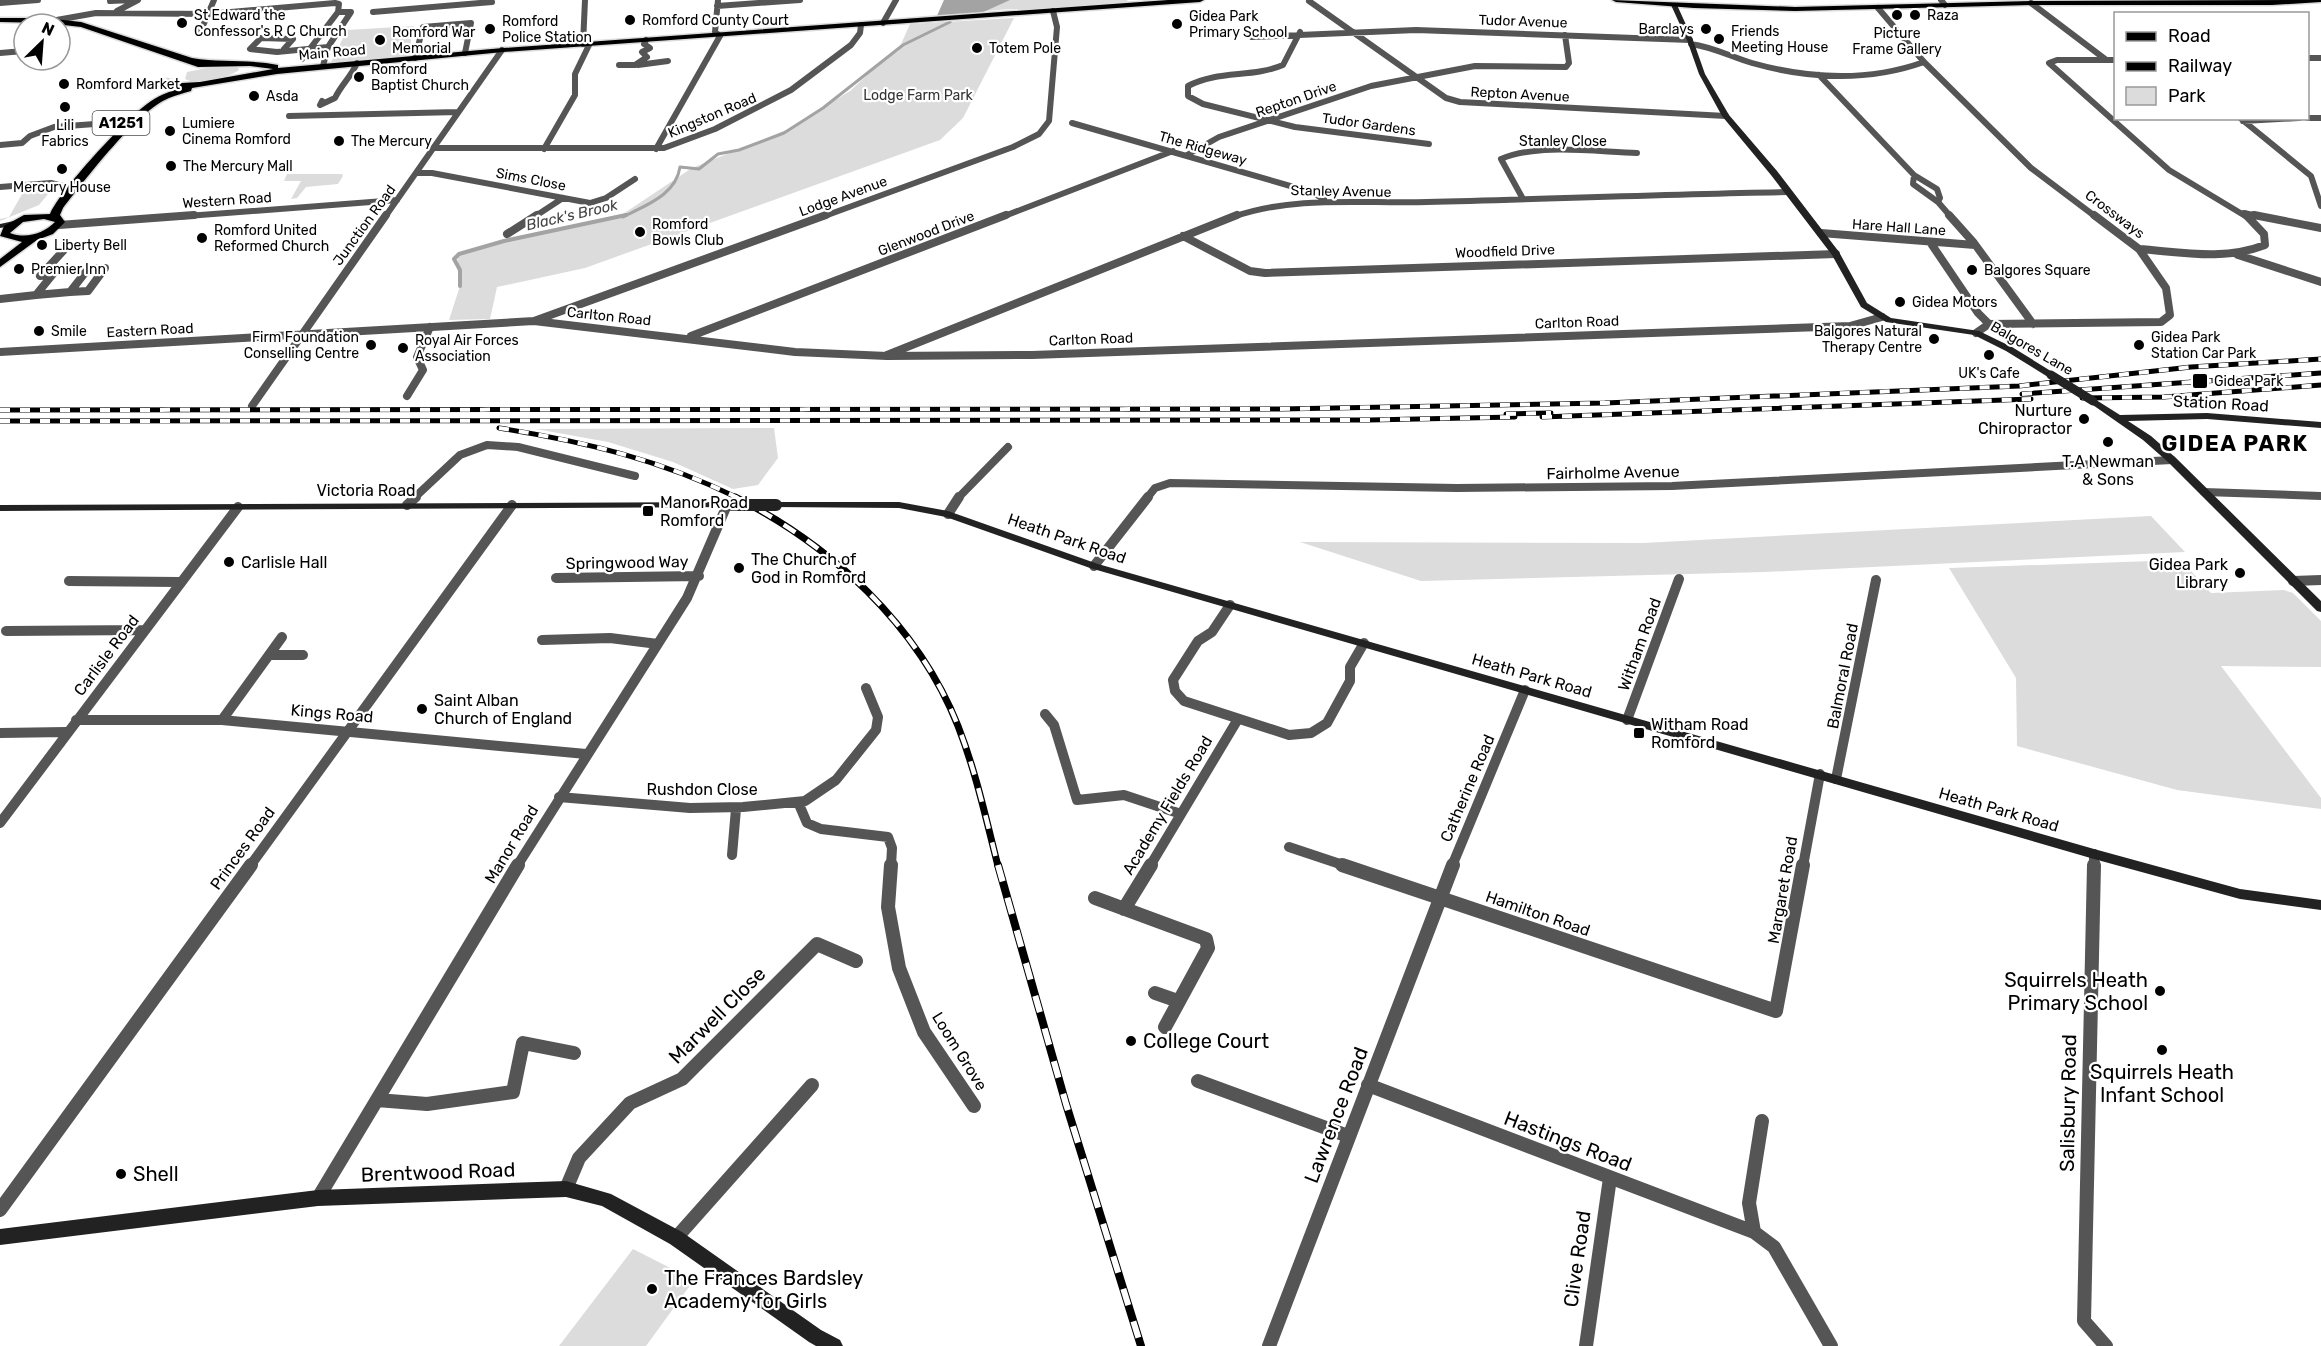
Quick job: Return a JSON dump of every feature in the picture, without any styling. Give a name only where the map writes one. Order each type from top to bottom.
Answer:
[{"type":"main road","name":"Main Road","points":[[293,69],[465,53],[495,53],[587,44],[648,44],[659,39],[717,34],[1200,0]]},
{"type":"main road","points":[[1616,0],[1674,5],[1782,9],[1878,8],[1943,3],[2261,3],[2321,0]]},
{"type":"main road","points":[[72,24],[93,27],[174,58],[207,63],[239,63],[293,69]]},
{"type":"main road","points":[[72,29],[92,33],[165,62]]},
{"type":"main road","points":[[207,63],[178,70],[172,73],[170,81],[181,86],[200,85],[293,69]]},
{"type":"main road","points":[[230,80],[245,69],[244,64],[239,63]]},
{"type":"main road","name":"A1251","points":[[38,236],[18,238],[3,235],[7,227],[50,204],[63,186],[122,122],[147,98],[170,81]]},
{"type":"main road","name":"A1251","points":[[0,264],[59,222],[55,215],[74,186],[148,107],[165,96],[200,85]]},
{"type":"main road","points":[[19,221],[43,216],[59,222]]},
{"type":"street","points":[[0,3],[38,0]]},
{"type":"street","points":[[110,1],[132,0]]},
{"type":"street","points":[[116,13],[138,0]]},
{"type":"street","points":[[199,35],[214,0]]},
{"type":"street","points":[[437,7],[440,0]]},
{"type":"street","points":[[544,149],[575,95],[575,74],[587,44],[585,0]]},
{"type":"street","points":[[657,149],[720,36],[715,32],[717,3],[800,0]]},
{"type":"street","points":[[883,23],[896,0],[890,0]]},
{"type":"street","name":"Repton Avenue","points":[[1309,1],[1446,98],[1466,104],[1726,116]]},
{"type":"street","points":[[373,12],[492,2]]},
{"type":"street","points":[[2031,3],[2105,60]]},
{"type":"street","points":[[72,17],[116,13],[208,14],[339,4],[338,12],[326,31],[302,58]]},
{"type":"street","name":"Balgores Lane","points":[[1674,5],[1691,42],[1702,74],[1726,116],[1836,254],[1864,305],[1882,317],[1911,324],[1948,327],[1976,333],[2009,349],[2119,418],[2172,460],[2321,608]]},
{"type":"street","name":"Crossways","points":[[1878,8],[1924,63],[2031,168],[2139,249],[2166,288],[2170,315],[2167,319],[2142,323],[1989,324]]},
{"type":"street","name":"Lodge Avenue","points":[[534,321],[1013,147],[1039,134],[1049,121],[1057,27],[1053,11]]},
{"type":"street","points":[[323,66],[328,46],[351,12],[338,12]]},
{"type":"street","points":[[415,58],[423,27],[471,23],[465,53]]},
{"type":"street","name":"Kingston Road","points":[[432,148],[657,149],[715,129],[791,90],[851,45],[860,33],[861,25]]},
{"type":"street","name":"Tudor Avenue","points":[[1252,37],[1300,32],[1454,31],[1691,42],[1755,64],[1820,75],[1891,74],[1924,63]]},
{"type":"street","name":"Tudor Gardens","points":[[1300,32],[1288,60],[1275,69],[1258,74],[1207,76],[1188,86],[1188,96],[1194,101],[1295,127],[1429,144]]},
{"type":"street","name":"Repton Drive","points":[[1187,155],[1215,139],[1371,87],[1475,66],[1566,67],[1569,63],[1565,35]]},
{"type":"street","points":[[284,50],[293,39],[261,38],[250,49],[284,50],[328,46]]},
{"type":"street","points":[[648,44],[642,52],[655,64]]},
{"type":"street","name":"Junction Road","points":[[252,406],[458,112],[495,53]]},
{"type":"street","points":[[635,65],[646,58]]},
{"type":"street","points":[[2114,60],[2050,62],[2169,170],[2244,213],[2264,234],[2265,245],[2254,251],[2235,254],[2139,249]]},
{"type":"street","points":[[619,65],[655,64],[668,61]]},
{"type":"street","points":[[314,116],[323,103],[335,98],[341,85],[349,80],[357,63]]},
{"type":"street","points":[[1820,75],[1914,175],[1937,189],[1940,198],[1938,202]]},
{"type":"street","points":[[289,116],[458,112]]},
{"type":"street","points":[[2243,120],[2311,176],[2321,207]]},
{"type":"street","points":[[0,146],[22,143],[30,134],[44,129],[122,122]]},
{"type":"street","name":"The Ridgeway","points":[[1072,123],[1311,192],[1325,200]]},
{"type":"street","name":"Glenwood Drive","points":[[688,338],[1173,151]]},
{"type":"street","name":"Stanley Close","points":[[1523,199],[1502,163],[1506,155],[1525,152],[1637,153]]},
{"type":"street","name":"Sims Close","points":[[416,173],[432,173],[590,203],[635,179]]},
{"type":"street","points":[[1914,175],[1912,180],[1917,188],[1938,202],[1976,244],[2033,324]]},
{"type":"street","points":[[0,187],[51,183],[63,186]]},
{"type":"street","name":"Stanley Avenue","points":[[887,356],[913,343],[1263,206],[1288,201],[1325,200],[1379,204],[1788,192]]},
{"type":"street","points":[[507,234],[563,198]]},
{"type":"street","name":"Western Road","points":[[59,222],[397,200]]},
{"type":"street","points":[[2244,213],[2321,228]]},
{"type":"street","name":"Hare Hall Lane","points":[[1821,234],[1976,244]]},
{"type":"street","name":"Woodfield Drive","points":[[1183,237],[1250,271],[1265,273],[1836,254]]},
{"type":"street","points":[[1930,242],[1978,313],[1989,324],[1976,333]]},
{"type":"street","points":[[36,296],[53,274],[40,276],[64,250]]},
{"type":"street","points":[[2235,254],[2321,282]]},
{"type":"street","points":[[0,299],[70,292]]},
{"type":"street","name":"Carlton Road","points":[[302,334],[534,321],[795,352],[887,356],[1032,355],[1850,326],[1882,317]]},
{"type":"street","points":[[407,396],[423,370],[417,357],[430,327]]},
{"type":"street","name":"Eastern Road","points":[[0,352],[302,334]]},
{"type":"street","name":"Station Road","points":[[2119,418],[2207,416],[2321,425]]},
{"type":"street","points":[[407,505],[460,455],[487,445],[518,447],[635,476]]},
{"type":"street","points":[[948,514],[958,498],[1008,447]]},
{"type":"street","name":"Fairholme Avenue","points":[[1094,566],[1155,488],[1170,483],[1346,488],[1564,488],[1745,484],[2172,460]]},
{"type":"street","points":[[2204,492],[2321,496]]},
{"type":"street","name":"Princes Road","points":[[0,1210],[512,505]]},
{"type":"street","name":"Heath Park Road","points":[[730,505],[899,505],[948,514],[1094,566],[2094,854],[2240,894],[2321,905]]},
{"type":"street","name":"Victoria Road","points":[[0,508],[730,505]]},
{"type":"street","name":"Manor Road","points":[[318,1198],[585,754],[658,644],[699,576],[730,505]]},
{"type":"street","name":"Carlisle Road","points":[[0,823],[66,732],[238,507]]},
{"type":"street","name":"Springwood Way","points":[[556,578],[699,576]]},
{"type":"street","name":"Witham Road","points":[[1627,720],[1679,579]]},
{"type":"street","name":"Balmoral Road","points":[[1836,779],[1876,580]]},
{"type":"street","points":[[2293,581],[2321,580]]},
{"type":"street","points":[[69,581],[179,582]]},
{"type":"street","name":"Academy Fields Road","points":[[1230,605],[1212,632],[1198,640],[1173,680],[1175,691],[1184,701],[1289,735],[1311,733],[1327,723],[1350,681],[1350,668],[1364,643]]},
{"type":"street","points":[[6,631],[144,630]]},
{"type":"street","points":[[222,720],[282,637]]},
{"type":"street","points":[[542,640],[610,638],[658,644]]},
{"type":"street","points":[[269,655],[303,655]]},
{"type":"street","name":"Rushdon Close","points":[[559,797],[628,805],[736,809],[798,802],[811,798],[840,776],[877,731],[880,717],[866,688]]},
{"type":"street","name":"Catherine Road","points":[[1439,898],[1525,690]]},
{"type":"street","points":[[1045,714],[1054,725],[1077,800],[1125,795],[1181,814]]},
{"type":"street","name":"Academy Fields Road","points":[[1124,909],[1238,718]]},
{"type":"street","name":"Kings Road","points":[[76,720],[222,720],[349,730],[585,754]]},
{"type":"street","points":[[0,733],[66,732]]},
{"type":"street","name":"Margaret Road","points":[[1776,1011],[1820,774]]},
{"type":"street","name":"Loom Grove","points":[[798,802],[807,823],[821,829],[888,837],[892,848],[888,907],[899,968],[924,1032],[974,1106]]},
{"type":"street","points":[[732,855],[736,809]]},
{"type":"street","name":"Hamilton Road","points":[[1289,847],[1776,1011]]},
{"type":"street","name":"Salisbury Road","points":[[2094,854],[2084,1322],[2106,1346]]},
{"type":"street","points":[[1095,898],[1206,939],[1208,948],[1165,1027]]},
{"type":"street","name":"Lawrence Road","points":[[1269,1346],[1439,898]]},
{"type":"street","name":"Marwell Close","points":[[566,1189],[579,1158],[630,1103],[682,1079],[817,944],[856,961]]},
{"type":"street","points":[[1155,993],[1178,1001]]},
{"type":"street","points":[[376,1100],[427,1104],[513,1092],[523,1043],[574,1053]]},
{"type":"street","points":[[1198,1081],[1348,1136]]},
{"type":"street","points":[[676,1238],[812,1085]]},
{"type":"street","name":"Hastings Road","points":[[1368,1085],[1754,1232]]},
{"type":"street","points":[[1762,1121],[1749,1203],[1754,1232],[1774,1247],[1831,1346]]},
{"type":"street","name":"Clive Road","points":[[1586,1346],[1610,1178]]},
{"type":"street","name":"Brentwood Road","points":[[0,1237],[318,1198],[566,1189],[605,1199],[676,1238],[815,1336],[834,1346]]},
{"type":"green space","points":[[944,0],[1127,0],[1128,2],[937,16]]},
{"type":"green space","name":"Lodge Farm Park","points":[[1014,18],[963,118],[940,140],[585,268],[497,287],[490,319],[449,320],[460,286],[457,255],[499,244],[501,241],[623,214],[692,168],[786,130],[850,91],[898,51],[910,24]]},
{"type":"green space","points":[[414,26],[408,56],[330,64],[347,30]]},
{"type":"green space","points":[[222,65],[237,66],[239,70],[228,76],[212,80],[197,82],[185,79],[187,72]]},
{"type":"green space","points":[[287,174],[342,174],[343,176],[338,184],[306,187],[297,198],[291,199],[301,181],[284,181]]},
{"type":"green space","points":[[26,187],[53,188],[39,205],[0,221],[0,219],[9,217]]},
{"type":"green space","points":[[774,428],[778,458],[758,485],[733,489],[673,462],[608,442],[536,429]]},
{"type":"green space","points":[[2151,516],[2185,552],[1765,572],[1421,581],[1300,542],[1643,543]]},
{"type":"green space","points":[[2181,560],[2211,593],[2284,590],[2293,593],[2321,621],[2321,667],[2221,666],[2321,798],[2321,809],[2177,790],[2017,746],[2016,678],[1949,568]]},
{"type":"green space","points":[[633,1249],[694,1280],[646,1346],[559,1346]]},
{"type":"shaded area","points":[[944,0],[1010,0],[979,14],[937,16]]},
{"type":"waterway","name":"Black's Brook","points":[[623,217],[666,192],[673,185],[680,167],[699,169],[718,154],[739,150],[784,133],[823,108],[903,45],[950,22]]},
{"type":"waterway","name":"Black's Brook","points":[[460,286],[460,270],[454,259],[459,254],[504,241],[626,215]]},
{"type":"railway","points":[[0,410],[1280,409],[1605,403],[2019,386],[2191,367],[2321,359]]},
{"type":"railway","points":[[2022,394],[2321,373]]},
{"type":"railway","points":[[2082,398],[2164,397],[2321,385]]},
{"type":"railway","points":[[1542,417],[2031,399]]},
{"type":"railway","points":[[1506,414],[1551,413]]},
{"type":"railway","points":[[0,421],[1369,420],[1515,417]]},
{"type":"railway","points":[[499,428],[561,439],[621,454],[680,473],[738,498]]},
{"type":"railway","points":[[735,497],[771,516],[837,564],[868,592],[920,654],[941,689],[958,726],[970,761],[998,866]]},
{"type":"railway","points":[[998,865],[1066,1104],[1141,1346]]},
{"type":"place","name":"Picture Frame Gallery","points":[[1897,15]]},
{"type":"place","name":"Raza","points":[[1915,15]]},
{"type":"place","name":"Romford County Court","points":[[630,20]]},
{"type":"place","name":"St Edward the Confessor's R C Church","points":[[182,23]]},
{"type":"place","name":"Gidea Park Primary School","points":[[1177,24]]},
{"type":"place","name":"Romford Police Station","points":[[490,29]]},
{"type":"place","name":"Barclays","points":[[1706,29]]},
{"type":"place","name":"Friends Meeting House","points":[[1719,39]]},
{"type":"place","name":"Romford War Memorial","points":[[380,40]]},
{"type":"place","name":"Totem Pole","points":[[977,48]]},
{"type":"place","name":"Romford Baptist Church","points":[[359,77]]},
{"type":"place","name":"Romford Market","points":[[64,84]]},
{"type":"place","name":"Asda","points":[[254,96]]},
{"type":"place","name":"Lili Fabrics","points":[[65,107]]},
{"type":"place","name":"Lumiere Cinema Romford","points":[[170,131]]},
{"type":"place","name":"The Mercury","points":[[339,141]]},
{"type":"place","name":"The Mercury Mall","points":[[171,166]]},
{"type":"place","name":"Mercury House","points":[[62,169]]},
{"type":"place","name":"Romford Bowls Club","points":[[640,232]]},
{"type":"place","name":"Romford United Reformed Church","points":[[202,238]]},
{"type":"place","name":"Liberty Bell","points":[[42,245]]},
{"type":"place","name":"Premier Inn","points":[[19,269]]},
{"type":"place","name":"Balgores Square","points":[[1972,270]]},
{"type":"place","name":"Gidea Motors","points":[[1900,302]]},
{"type":"place","name":"Smile","points":[[39,331]]},
{"type":"place","name":"Balgores Natural Therapy Centre","points":[[1934,339]]},
{"type":"place","name":"Firm Foundation Conselling Centre","points":[[371,345]]},
{"type":"place","name":"Gidea Park Station Car Park","points":[[2139,345]]},
{"type":"place","name":"Royal Air Forces Association","points":[[403,348]]},
{"type":"place","name":"UK's Cafe","points":[[1989,355]]},
{"type":"place","name":"Gidea Park","points":[[2200,381]]},
{"type":"place","name":"Nurture Chiropractor","points":[[2084,419]]},
{"type":"place","name":"T.A Newman & Sons","points":[[2108,442]]},
{"type":"place","name":"Manor Road Romford","points":[[648,511]]},
{"type":"place","name":"Carlisle Hall","points":[[229,562]]},
{"type":"place","name":"The Church of God in Romford","points":[[739,568]]},
{"type":"place","name":"Gidea Park Library","points":[[2240,573]]},
{"type":"place","name":"Saint Alban Church of England","points":[[422,709]]},
{"type":"place","name":"Witham Road Romford","points":[[1639,733]]},
{"type":"place","name":"Squirrels Heath Primary School","points":[[2160,991]]},
{"type":"place","name":"College Court","points":[[1131,1041]]},
{"type":"place","name":"Squirrels Heath Infant School","points":[[2162,1050]]},
{"type":"place","name":"Shell","points":[[121,1174]]},
{"type":"place","name":"The Frances Bardsley Academy for Girls","points":[[652,1289]]},
{"type":"district","name":"GIDEA PARK","points":[[2235,443]]}]
